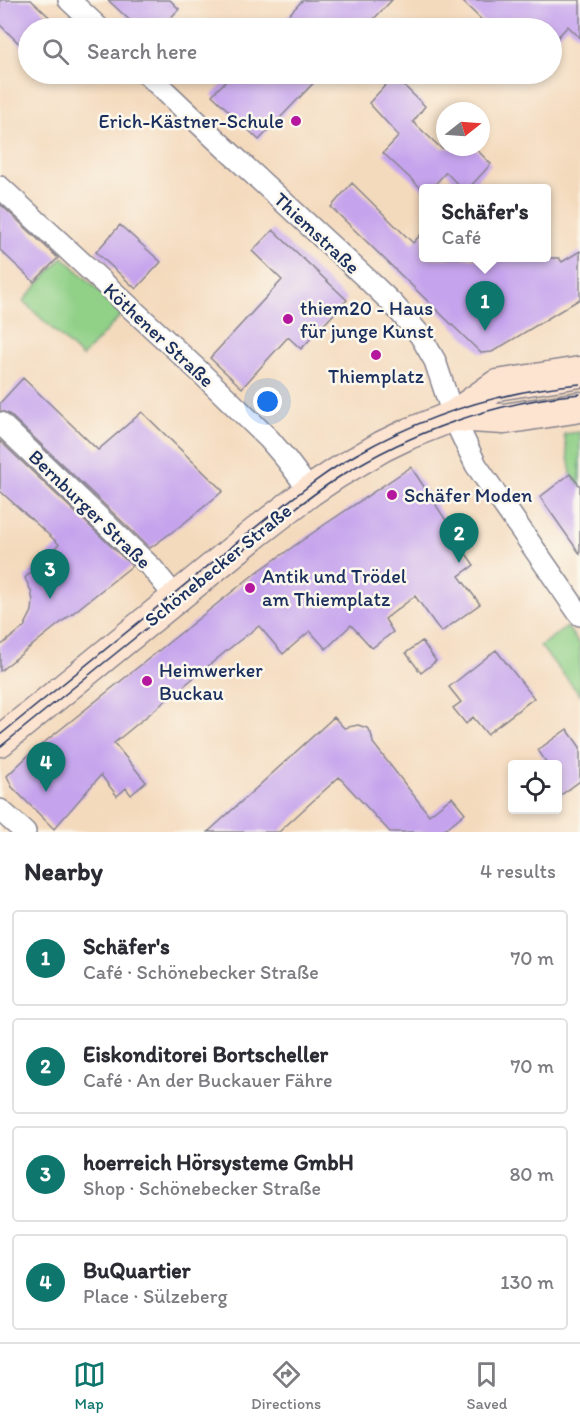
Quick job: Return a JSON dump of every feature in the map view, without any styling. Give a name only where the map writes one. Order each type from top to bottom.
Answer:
[{"type":"main road","name":"Schönebecker Straße","points":[[0,741],[258,531],[337,473],[383,446],[453,416],[497,385],[580,372]]},
{"type":"main road","name":"Schönebecker Straße","points":[[453,416],[504,419],[580,407]]},
{"type":"street","points":[[69,0],[88,18]]},
{"type":"street","name":"Thiemstraße","points":[[158,84],[366,278],[420,334],[435,361],[453,416],[476,465],[580,615]]},
{"type":"street","name":"Köthener Straße","points":[[0,187],[198,370],[269,439],[310,491]]},
{"type":"street","name":"Bernburger Straße","points":[[0,423],[152,568],[177,598]]},
{"type":"street","points":[[0,810],[25,832]]},
{"type":"green space","points":[[63,257],[123,313],[82,357],[23,301]]},
{"type":"green space","points":[[580,432],[580,486],[571,474],[564,434]]},
{"type":"green space","points":[[567,627],[580,645],[580,695],[540,646]]},
{"type":"building","points":[[0,0],[31,0],[50,18],[18,18],[18,42],[0,25]]},
{"type":"building","points":[[108,0],[170,0],[179,9],[170,18],[127,18]]},
{"type":"building","points":[[303,0],[392,0],[375,18],[286,18]]},
{"type":"building","points":[[461,0],[580,0],[580,38],[568,26],[562,32],[562,18],[480,18]]},
{"type":"building","points":[[223,84],[312,84],[259,140],[212,95]]},
{"type":"building","points":[[387,84],[402,84],[425,106],[413,122],[436,143],[436,156],[483,156],[491,164],[473,184],[457,184],[446,172],[435,184],[419,184],[419,186],[383,153],[399,136],[369,103]]},
{"type":"building","points":[[352,183],[413,243],[419,236],[419,262],[551,262],[551,258],[559,258],[562,262],[580,251],[580,299],[492,352],[481,353],[331,207]]},
{"type":"building","points":[[0,204],[58,258],[34,282],[0,250]]},
{"type":"building","points":[[120,225],[161,262],[136,289],[96,252]]},
{"type":"building","name":"thiem20 - Haus für junge Kunst","points":[[273,230],[347,300],[301,349],[288,337],[242,388],[210,358],[282,280],[252,251]]},
{"type":"building","points":[[23,378],[98,450],[142,412],[223,491],[150,548],[9,414],[0,411],[0,403]]},
{"type":"building","points":[[0,441],[132,566],[0,671],[0,646],[24,627],[32,611],[31,591],[25,578],[59,544],[0,491]]},
{"type":"building","points":[[411,467],[474,565],[459,576],[480,604],[441,632],[415,596],[385,619],[393,632],[372,648],[351,625],[326,649],[310,631],[283,654],[259,626],[114,743],[146,782],[131,795],[126,788],[117,796],[101,775],[54,829],[12,787],[7,776],[31,753],[253,575]]},
{"type":"building","points":[[570,474],[580,486],[580,554],[540,497]]},
{"type":"building","points":[[422,641],[436,661],[421,673],[406,653]]},
{"type":"building","points":[[496,650],[534,698],[487,734],[473,717],[466,724],[453,708],[461,702],[449,687]]},
{"type":"building","points":[[334,717],[344,728],[358,725],[367,728],[371,733],[373,743],[429,815],[452,797],[465,813],[442,832],[390,832],[339,777],[279,832],[208,832]]},
{"type":"building","points":[[567,729],[580,747],[580,781],[562,794],[562,760],[545,760],[538,750]]},
{"type":"tram line","points":[[0,735],[267,518],[345,461],[383,440],[465,407],[522,392],[580,384]]},
{"type":"tram line","points":[[0,747],[281,520],[339,477],[396,446],[455,421],[517,404],[580,394]]},
{"type":"place","name":"Erich-Kästner-Schule","points":[[296,121]]},
{"type":"place","name":"thiem20 - Haus für junge Kunst","points":[[288,319]]},
{"type":"place","name":"Schäfer's","points":[[485,331]]},
{"type":"place","name":"Thiemplatz","points":[[376,355]]},
{"type":"place","name":"Schäfer Moden","points":[[392,495]]},
{"type":"place","name":"Eiskonditorei Bortscheller","points":[[459,563]]},
{"type":"place","name":"Antik und Trödel am Thiemplatz","points":[[250,588]]},
{"type":"place","name":"hoerreich Hörsysteme GmbH","points":[[50,599]]},
{"type":"place","name":"Heimwerker Buckau","points":[[147,681]]},
{"type":"place","name":"BuQuartier","points":[[46,792]]}]
